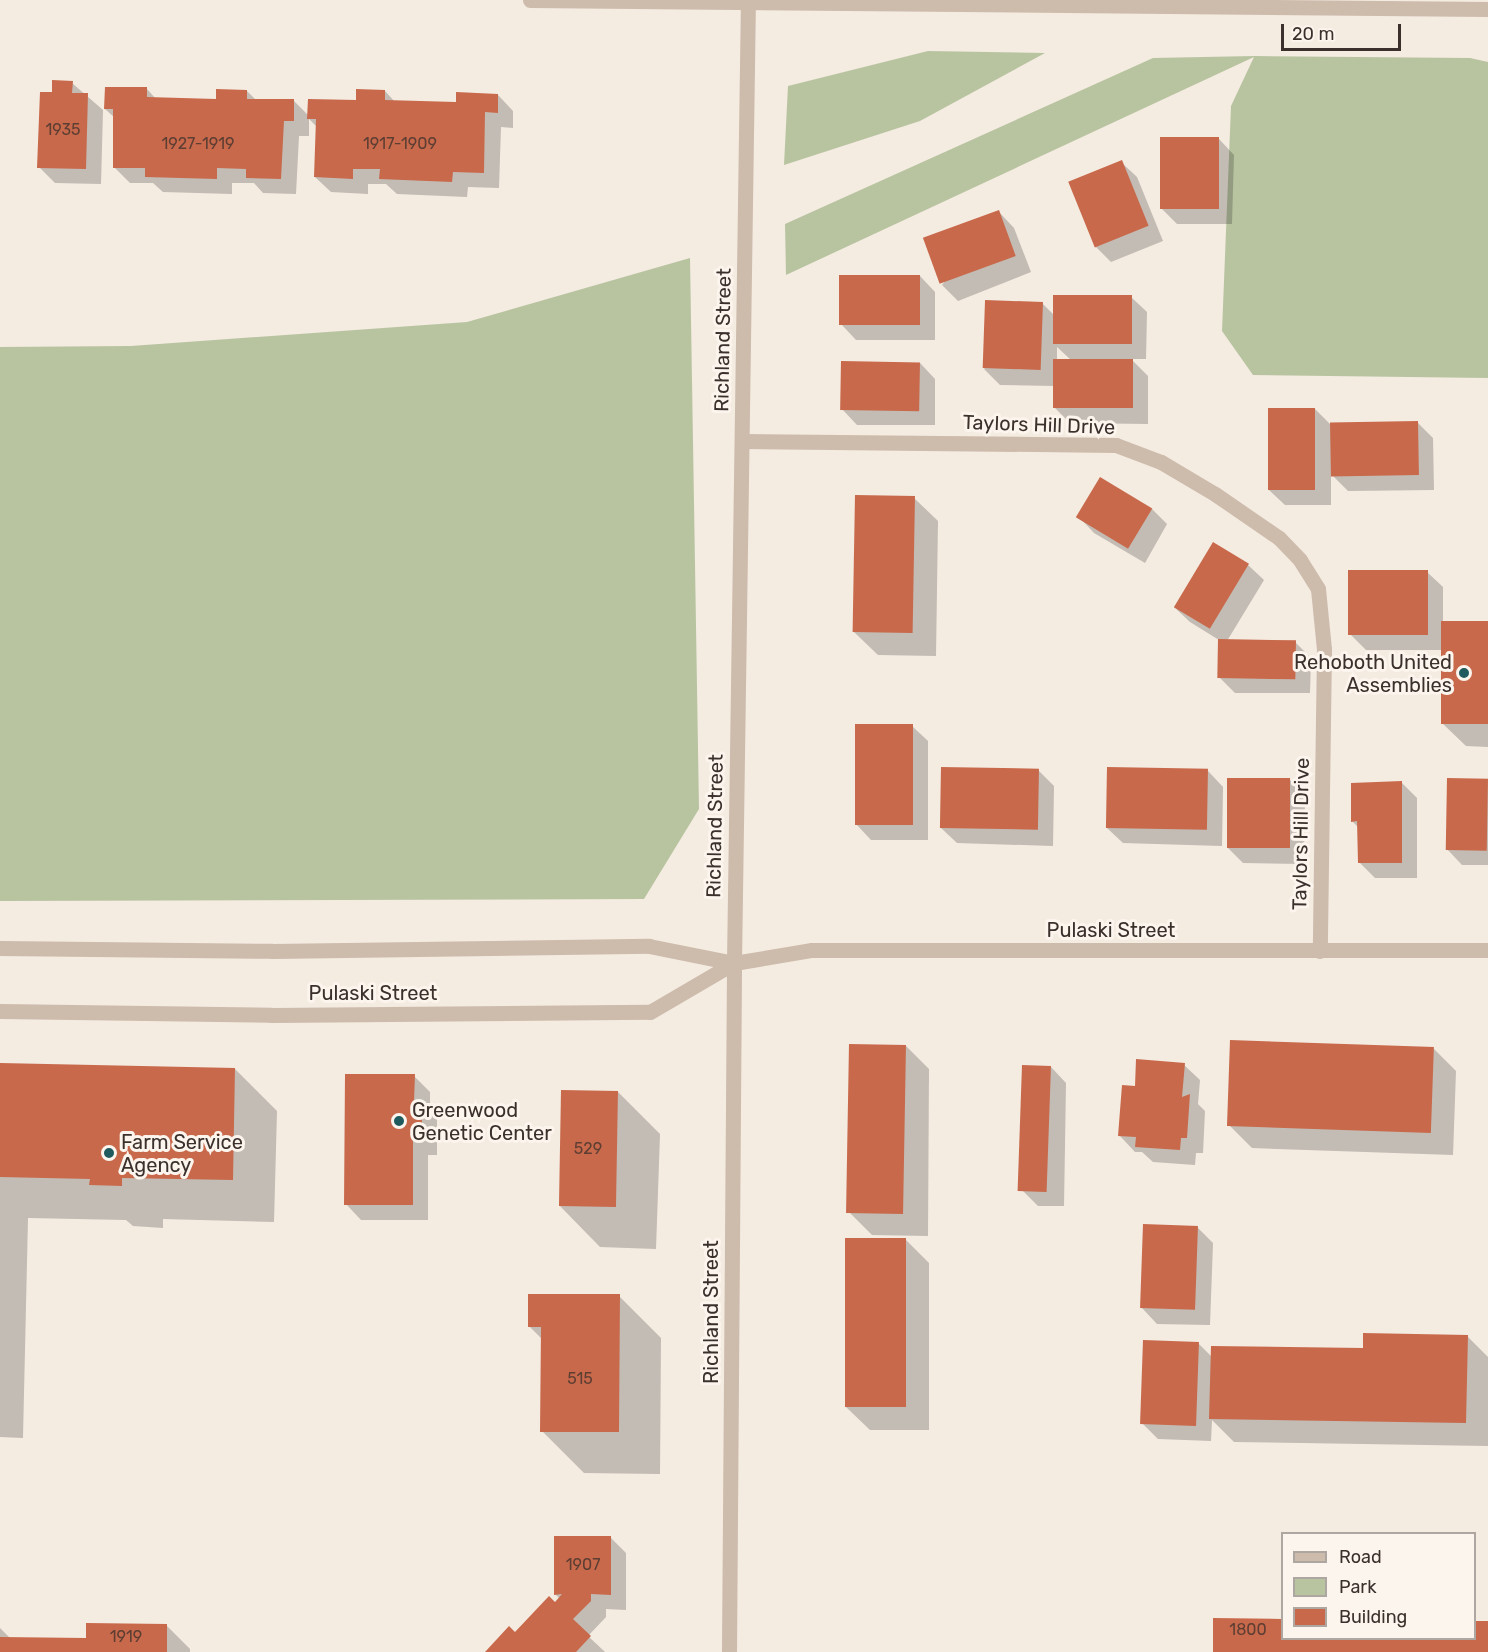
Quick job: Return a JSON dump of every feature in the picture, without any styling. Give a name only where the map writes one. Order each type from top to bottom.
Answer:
[{"type":"street","points":[[530,0],[1488,9]]},
{"type":"street","name":"Richland Street","points":[[729,1652],[734,963],[748,1]]},
{"type":"street","name":"Taylors Hill Drive","points":[[742,441],[1116,446],[1161,462],[1215,494],[1279,538],[1300,560],[1318,589],[1324,649],[1320,951]]},
{"type":"street","name":"Pulaski Street","points":[[0,948],[272,951],[649,946],[734,963],[812,950],[1488,950]]},
{"type":"street","name":"Pulaski Street","points":[[0,1011],[271,1015],[650,1012],[734,963]]},
{"type":"green space","points":[[928,51],[1045,53],[920,121],[784,165],[788,86]]},
{"type":"green space","points":[[1255,56],[1470,58],[1488,62],[1488,378],[1253,375],[1222,331],[1231,106],[1254,57],[786,275],[785,224],[1153,58]]},
{"type":"green space","points":[[690,258],[699,809],[644,899],[0,901],[0,347],[131,346],[467,322]]},
{"type":"building","points":[[52,80],[73,81],[72,93],[88,93],[86,169],[37,168],[40,92],[52,92]]},
{"type":"building","points":[[105,87],[147,87],[147,97],[216,99],[216,89],[247,90],[247,99],[294,99],[294,121],[284,121],[281,179],[246,178],[246,169],[217,168],[217,179],[145,177],[145,168],[113,168],[113,109],[104,109]]},
{"type":"building","points":[[356,89],[385,90],[385,100],[456,102],[456,92],[498,94],[498,113],[485,112],[484,173],[453,172],[452,182],[379,179],[380,169],[353,169],[353,179],[314,177],[316,119],[307,119],[308,99],[356,100]]},
{"type":"building","points":[[1160,137],[1219,137],[1219,209],[1160,209]]},
{"type":"building","points":[[1122,160],[1149,226],[1095,248],[1068,182]]},
{"type":"building","points":[[999,210],[1016,256],[940,284],[923,238]]},
{"type":"building","points":[[839,275],[920,275],[920,325],[839,325]]},
{"type":"building","points":[[1053,295],[1132,295],[1132,344],[1053,344]]},
{"type":"building","points":[[985,300],[1043,302],[1041,370],[983,368]]},
{"type":"building","points":[[1053,359],[1133,359],[1133,408],[1053,408]]},
{"type":"building","points":[[841,361],[920,362],[919,411],[840,410]]},
{"type":"building","points":[[1268,408],[1315,408],[1315,490],[1268,490]]},
{"type":"building","points":[[1418,421],[1419,475],[1331,477],[1330,423]]},
{"type":"building","points":[[1100,477],[1152,508],[1128,549],[1076,517]]},
{"type":"building","points":[[855,495],[915,496],[913,633],[853,632]]},
{"type":"building","points":[[1213,542],[1249,564],[1210,629],[1174,607]]},
{"type":"building","points":[[1348,570],[1428,570],[1428,635],[1348,635]]},
{"type":"building","name":"Rehoboth United Assemblies","points":[[1441,621],[1488,621],[1488,724],[1441,724]]},
{"type":"building","points":[[1218,639],[1296,640],[1295,679],[1217,678]]},
{"type":"building","points":[[855,724],[913,724],[913,825],[855,825]]},
{"type":"building","points":[[941,767],[1039,769],[1038,830],[940,828]]},
{"type":"building","points":[[1107,767],[1208,769],[1207,830],[1106,828]]},
{"type":"building","points":[[1227,778],[1290,778],[1290,848],[1227,848]]},
{"type":"building","points":[[1447,778],[1488,779],[1487,851],[1446,850]]},
{"type":"building","points":[[1402,781],[1402,863],[1358,863],[1357,821],[1351,822],[1351,783]]},
{"type":"building","points":[[1230,1040],[1434,1047],[1431,1133],[1227,1126]]},
{"type":"building","points":[[849,1044],[906,1045],[903,1214],[846,1213]]},
{"type":"building","points":[[1136,1059],[1185,1063],[1182,1097],[1190,1094],[1187,1138],[1181,1138],[1180,1150],[1135,1147],[1136,1137],[1118,1136],[1122,1085],[1135,1086]]},
{"type":"building","points":[[0,1063],[235,1068],[233,1180],[122,1178],[122,1186],[89,1185],[90,1179],[0,1177]]},
{"type":"building","points":[[1022,1065],[1051,1066],[1047,1192],[1018,1191]]},
{"type":"building","points":[[345,1074],[415,1074],[414,1102],[422,1101],[422,1140],[413,1140],[413,1205],[344,1205]]},
{"type":"building","points":[[561,1090],[618,1091],[616,1207],[559,1206]]},
{"type":"building","points":[[1143,1224],[1198,1226],[1195,1310],[1140,1308]]},
{"type":"building","points":[[845,1238],[906,1238],[906,1407],[845,1407]]},
{"type":"building","points":[[528,1294],[620,1294],[619,1432],[540,1432],[541,1327],[528,1327]]},
{"type":"building","points":[[1363,1333],[1468,1335],[1466,1423],[1209,1419],[1211,1346],[1363,1348]]},
{"type":"building","points":[[1143,1340],[1199,1342],[1196,1426],[1140,1424]]},
{"type":"building","points":[[554,1536],[611,1536],[611,1595],[591,1594],[591,1601],[573,1619],[591,1636],[576,1652],[485,1652],[509,1626],[515,1632],[549,1596],[555,1602],[562,1594],[554,1595]]},
{"type":"building","points":[[1213,1618],[1281,1619],[1281,1640],[1476,1640],[1476,1621],[1488,1621],[1488,1652],[1213,1652]]},
{"type":"building","points":[[86,1623],[167,1624],[167,1652],[0,1652],[0,1637],[86,1638]]},
{"type":"place","name":"Rehoboth United Assemblies","points":[[1464,673]]},
{"type":"place","name":"Greenwood Genetic Center","points":[[399,1121]]},
{"type":"place","name":"Farm Service Agency","points":[[109,1153]]}]
